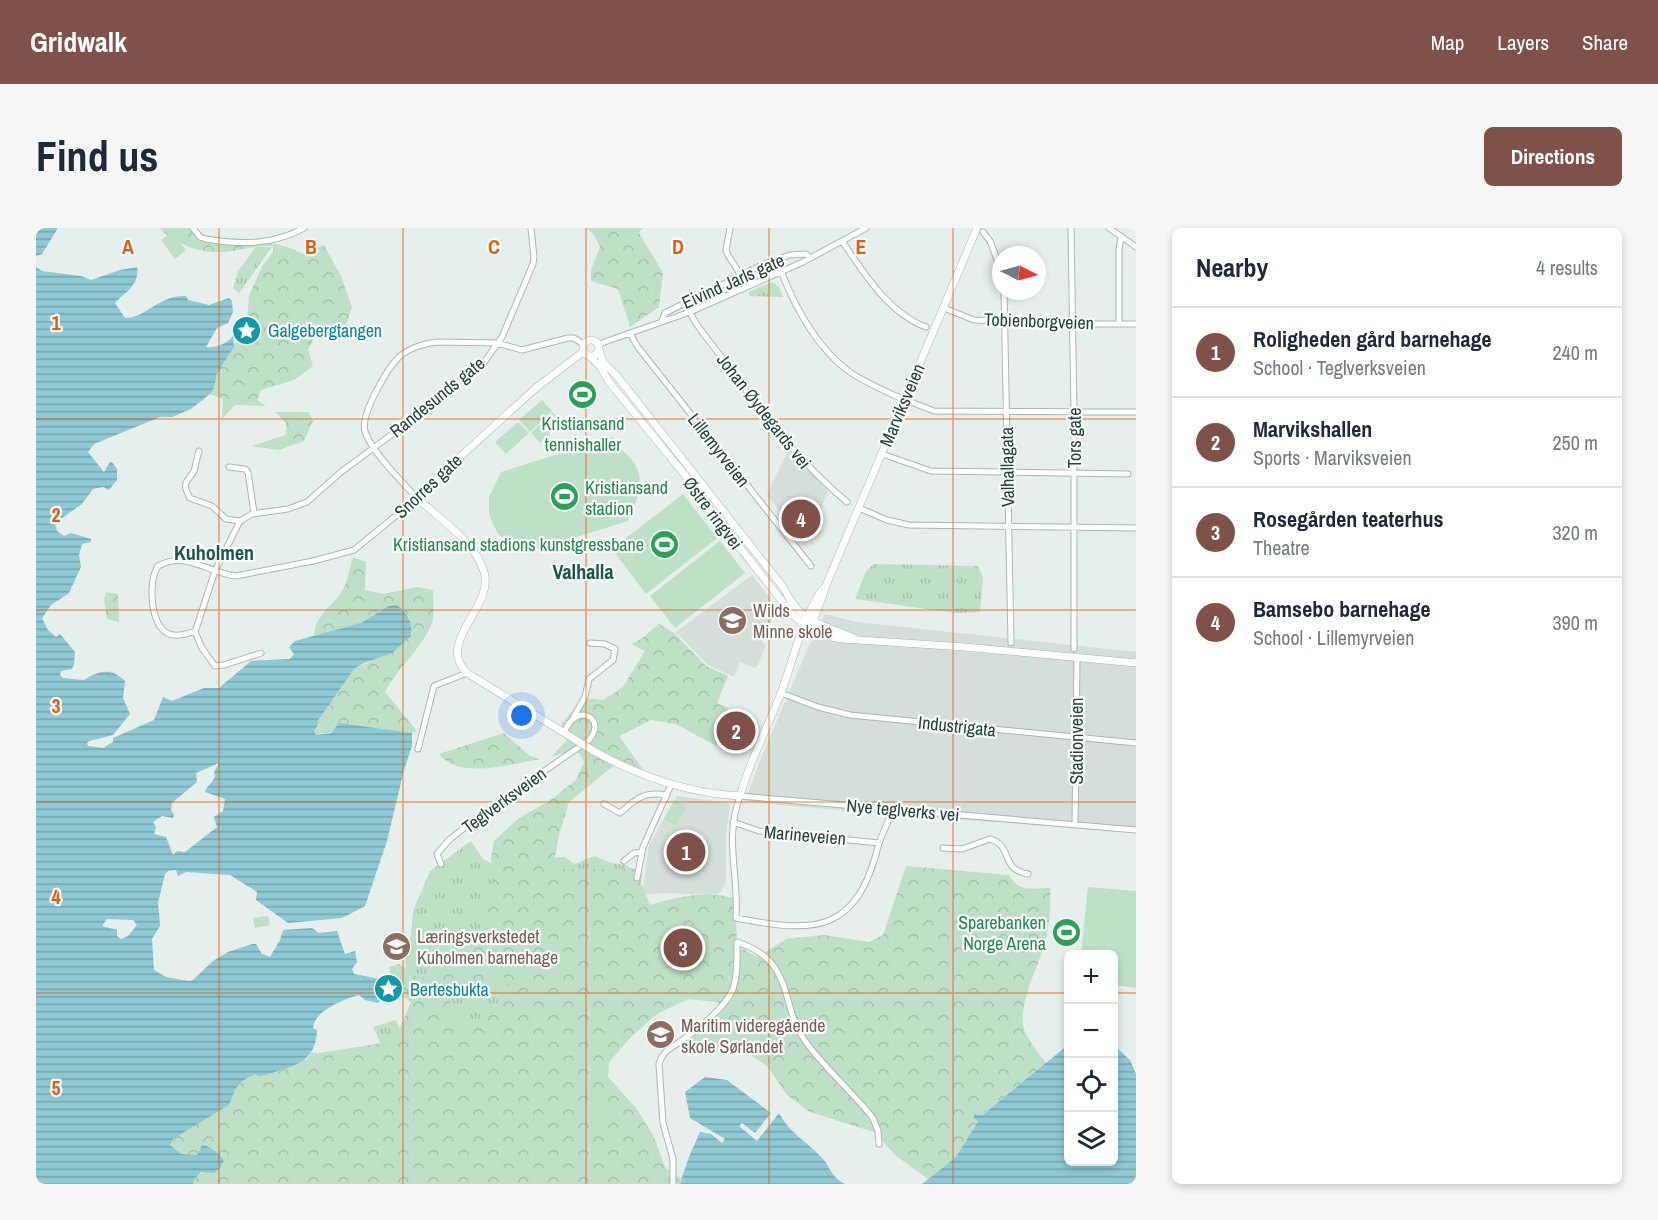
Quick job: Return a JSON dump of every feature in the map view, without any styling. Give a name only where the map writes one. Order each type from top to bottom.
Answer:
[{"type":"street","points":[[193,228],[200,237],[206,239],[254,242],[280,239],[304,228]]},
{"type":"street","name":"Randesunds gate","points":[[240,521],[255,513],[300,506],[485,361],[502,337],[533,264],[531,228]]},
{"type":"street","points":[[730,228],[726,250],[740,274]]},
{"type":"street","name":"Eivind Jarls gate","points":[[599,347],[630,333],[690,312],[781,272],[866,228]]},
{"type":"street","name":"Tors gate","points":[[1071,228],[1074,649]]},
{"type":"street","points":[[1109,228],[1136,247]]},
{"type":"street","points":[[980,230],[992,246]]},
{"type":"street","name":"Marviksveien","points":[[879,843],[867,883],[857,899],[849,908],[824,924],[794,927],[736,918],[731,845],[733,822],[748,771],[810,619],[882,454],[908,401],[944,308],[980,230]]},
{"type":"street","points":[[1119,323],[1121,236]]},
{"type":"street","points":[[842,241],[895,309],[908,319],[926,327]]},
{"type":"street","name":"Eivind Jarls gate","points":[[662,321],[665,313],[740,274],[790,255],[806,254],[810,258]]},
{"type":"street","points":[[781,272],[811,331],[833,358],[865,382],[908,401],[934,411],[1136,412]]},
{"type":"street","name":"Valhallagata","points":[[1004,300],[1011,643]]},
{"type":"street","name":"Tobienborgveien","points":[[944,308],[967,318],[1072,324],[1136,324]]},
{"type":"street","name":"Johan Øydegards vei","points":[[690,312],[800,459],[847,502]]},
{"type":"street","name":"Lillemyrveien","points":[[630,333],[658,372],[811,566]]},
{"type":"street","points":[[599,347],[591,339],[585,351],[574,338],[565,338],[519,350],[497,343],[429,342],[398,358],[379,387],[365,418],[365,434],[396,476],[457,533],[476,555],[483,568],[485,581],[483,593],[458,647],[456,658],[467,673],[592,750],[631,770],[671,785],[642,852],[637,878]]},
{"type":"street","name":"Snorres gate","points":[[214,571],[228,575],[245,575],[342,554],[358,547],[404,509],[537,387],[585,351],[596,354],[599,347]]},
{"type":"street","name":"Østre ringvei","points":[[599,347],[603,362],[617,376],[783,587],[793,606],[810,619],[856,639]]},
{"type":"street","name":"Østre ringvei","points":[[585,351],[600,366],[604,376],[793,615],[807,628],[835,638],[1136,663]]},
{"type":"street","points":[[199,451],[194,471],[186,481],[188,495],[193,501],[212,506],[226,519],[240,521],[214,571],[195,632],[202,648],[215,666],[261,653]]},
{"type":"street","points":[[882,454],[925,470],[1128,474]]},
{"type":"street","points":[[229,467],[245,469],[248,472],[255,513]]},
{"type":"street","points":[[859,508],[887,520],[909,525],[1136,528]]},
{"type":"street","points":[[195,632],[173,635],[166,633],[160,627],[154,611],[154,572],[162,564],[183,559],[214,571]]},
{"type":"street","points":[[567,735],[574,713],[582,704],[589,679],[613,660],[615,649],[605,644],[590,643]]},
{"type":"street","name":"Stadionveien","points":[[1075,825],[1077,658]]},
{"type":"street","points":[[418,749],[434,686],[467,673]]},
{"type":"street","name":"Industrigata","points":[[781,693],[818,707],[850,715],[1136,743]]},
{"type":"street","name":"Teglverksveien","points":[[441,864],[437,854],[464,828],[593,735],[595,725],[589,716],[583,714],[573,718]]},
{"type":"street","name":"Nye teglverks vei","points":[[671,785],[740,796],[1136,830]]},
{"type":"street","points":[[604,804],[620,813],[636,799],[645,795],[652,793],[667,795]]},
{"type":"street","points":[[879,843],[893,809]]},
{"type":"street","name":"Marineveien","points":[[733,822],[759,831],[879,843]]},
{"type":"street","points":[[943,848],[962,849],[990,839],[1001,845],[1014,870],[1028,874]]},
{"type":"street","points":[[624,861],[634,853],[642,852]]},
{"type":"street","points":[[673,1184],[673,1159],[663,1124],[659,1064],[667,1050],[708,1018],[729,996],[735,975],[737,942],[763,954],[776,966],[801,1035],[873,1118],[878,1131],[879,1144]]},
{"type":"shaded area","points":[[789,448],[828,492],[806,543],[767,495]]},
{"type":"shaded area","name":"Wilds Minne skole","points":[[752,575],[777,608],[762,642],[766,645],[758,665],[754,668],[740,662],[734,677],[708,665],[676,632]]},
{"type":"shaded area","points":[[825,614],[857,622],[1136,652],[1136,832],[745,802],[761,758]]},
{"type":"shaded area","points":[[677,796],[728,803],[730,806],[726,833],[726,882],[720,893],[708,895],[642,894],[649,845]]},
{"type":"green space","points":[[159,228],[197,228],[205,236],[268,242],[303,254],[324,245],[341,276],[352,307],[344,331],[317,330],[308,350],[313,366],[294,380],[261,390],[257,400],[266,406],[235,405],[222,419],[223,399],[210,394],[214,388],[217,373],[247,324],[249,295],[263,265],[273,252],[273,246],[222,252],[203,251],[183,245]]},
{"type":"green space","points":[[586,228],[642,228],[639,233],[663,273],[659,307],[630,327],[618,289],[591,281],[591,270],[600,247],[594,235]]},
{"type":"green space","points":[[172,232],[186,250],[175,259],[161,240]]},
{"type":"green space","points":[[256,247],[272,247],[239,293],[233,288],[238,271]]},
{"type":"green space","points":[[772,282],[779,287],[783,297],[749,296],[749,292]]},
{"type":"green space","points":[[542,400],[552,411],[530,432],[519,420]]},
{"type":"green space","points":[[275,412],[309,412],[313,421],[304,441],[278,450],[251,446],[286,435],[286,423]]},
{"type":"green space","points":[[553,412],[562,422],[540,443],[531,433]]},
{"type":"green space","points":[[518,422],[529,433],[506,454],[495,442]]},
{"type":"green space","points":[[613,437],[631,459],[639,474],[639,490],[628,521],[535,550],[515,547],[498,534],[489,515],[489,497],[501,472]]},
{"type":"green space","name":"Kristiansand stadions kunstgressbane","points":[[683,494],[717,538],[646,594],[612,549]]},
{"type":"green space","points":[[720,541],[745,573],[675,628],[650,596]]},
{"type":"green space","points":[[353,557],[366,562],[365,590],[384,594],[417,587],[433,590],[432,623],[422,642],[396,674],[385,692],[417,731],[412,733],[334,731],[316,735],[314,731],[318,726],[317,722],[354,669],[412,634],[409,617],[399,606],[382,610],[361,623],[314,637],[317,622],[343,589]]},
{"type":"green space","points":[[874,564],[978,566],[983,577],[980,612],[956,613],[855,599],[866,571]]},
{"type":"green space","points":[[106,592],[118,594],[119,622],[107,619],[104,598]]},
{"type":"green space","points":[[659,624],[674,633],[706,666],[728,676],[717,703],[728,708],[716,746],[676,724],[651,720],[619,736],[649,778],[617,763],[569,802],[559,835],[553,869],[635,869],[650,905],[681,897],[702,895],[733,898],[736,912],[737,945],[757,957],[786,939],[824,935],[869,942],[883,935],[906,866],[1009,875],[1022,887],[1050,888],[1047,933],[1023,1011],[1025,1032],[1046,1063],[981,1115],[956,1157],[928,1179],[895,1155],[874,1132],[810,1112],[787,1095],[767,1066],[744,1050],[710,1050],[686,1045],[691,1032],[719,1011],[718,1002],[688,999],[657,1014],[632,1036],[609,1062],[608,1077],[636,1108],[653,1135],[665,1167],[681,1178],[681,1184],[193,1184],[200,1174],[220,1168],[224,1159],[202,1145],[197,1155],[177,1152],[170,1143],[176,1136],[229,1105],[236,1087],[250,1076],[307,1059],[311,1053],[394,1041],[411,1002],[394,991],[389,967],[399,964],[420,979],[473,946],[485,921],[495,889],[491,859],[494,841],[519,818],[549,801],[576,780],[584,762],[576,749],[551,757],[566,741],[561,724],[585,698],[603,700],[623,687],[645,651],[631,644]],"holes":[[[510,977],[494,1009],[469,1034],[461,1025],[446,994],[449,987]]]},
{"type":"green space","points":[[504,733],[530,756],[540,759],[486,768],[472,768],[448,762],[439,754]]},
{"type":"green space","points":[[674,800],[687,807],[676,826],[664,819]]},
{"type":"green space","points":[[471,841],[483,859],[504,870],[540,858],[565,857],[574,864],[594,856],[625,865],[642,874],[636,911],[486,1041],[415,1012],[406,972],[405,956],[411,936],[413,911],[430,871]]},
{"type":"green space","points":[[1088,887],[1136,891],[1136,988],[1118,986],[1118,950],[1081,950]]},
{"type":"green space","points":[[268,916],[270,925],[255,928],[253,918]]},
{"type":"green space","points":[[396,1020],[401,1032],[399,1043],[383,1049],[373,1027]]},
{"type":"green space","points":[[594,1094],[613,1114],[601,1125],[581,1106]]},
{"type":"water","points":[[36,228],[58,228],[42,254],[36,256]]},
{"type":"water","points":[[36,267],[42,271],[81,276],[91,280],[137,267],[134,283],[115,303],[125,318],[133,317],[177,296],[186,296],[188,300],[209,305],[229,298],[232,301],[233,312],[228,323],[217,328],[206,347],[221,345],[233,336],[234,347],[217,373],[214,388],[210,394],[191,409],[172,417],[160,417],[94,444],[88,452],[104,472],[112,462],[117,469],[117,480],[109,490],[103,487],[93,489],[82,504],[55,523],[57,531],[64,536],[71,533],[91,539],[91,542],[82,544],[79,555],[81,567],[69,593],[51,605],[42,618],[48,630],[56,637],[60,634],[75,652],[72,669],[61,671],[60,675],[63,678],[84,680],[105,672],[115,674],[125,681],[123,698],[130,714],[113,735],[89,741],[88,746],[103,748],[113,742],[113,738],[154,720],[163,697],[172,701],[204,688],[219,688],[251,661],[290,659],[294,654],[289,647],[295,641],[361,623],[389,606],[397,605],[409,619],[411,636],[392,653],[354,669],[317,722],[318,725],[314,731],[316,735],[331,733],[339,723],[412,733],[412,746],[387,841],[365,906],[342,918],[288,923],[256,900],[257,892],[230,875],[186,872],[178,876],[176,870],[168,871],[165,874],[158,903],[160,926],[152,939],[154,970],[166,977],[189,981],[228,952],[252,944],[256,944],[262,954],[270,957],[283,930],[312,928],[319,933],[337,931],[345,954],[355,951],[357,962],[352,969],[354,974],[381,979],[384,992],[380,1001],[378,1003],[365,1000],[359,995],[324,1011],[315,1022],[313,1028],[317,1030],[316,1041],[307,1057],[293,1066],[265,1075],[255,1074],[244,1080],[233,1094],[229,1105],[173,1139],[170,1145],[181,1154],[197,1155],[202,1145],[217,1152],[224,1160],[214,1173],[201,1172],[193,1184],[36,1184]],"holes":[[[219,763],[214,772],[215,776],[205,792],[225,799],[223,811],[214,817],[217,827],[185,852],[177,851],[173,855],[166,837],[154,834],[156,827],[153,822],[162,816],[173,818],[172,803],[197,782],[196,773]],[[107,919],[133,920],[137,925],[128,936],[121,939],[117,936],[117,930],[102,926]]]},
{"type":"water","points":[[1064,1048],[1064,1166],[1118,1166],[1118,1049],[1130,1060],[1136,1074],[1136,1184],[922,1184],[956,1157],[978,1121],[974,1118],[974,1114],[982,1115]]},
{"type":"water","points":[[705,1077],[727,1080],[771,1113],[755,1133],[742,1123],[739,1126],[757,1141],[779,1113],[788,1127],[826,1162],[834,1175],[845,1184],[681,1184],[700,1132],[711,1134],[722,1143],[725,1139],[690,1118],[685,1092]]},
{"type":"place","name":"Galgebergtangen","points":[[247,330]]},
{"type":"place","name":"Kristiansand tennishaller","points":[[583,394]]},
{"type":"place","name":"Kristiansand stadion","points":[[564,497]]},
{"type":"place","name":"Bamsebo barnehage","points":[[801,519]]},
{"type":"place","name":"Kristiansand stadions kunstgressbane","points":[[665,544]]},
{"type":"place","name":"Wilds Minne skole","points":[[732,620]]},
{"type":"place","name":"Marvikshallen","points":[[736,731]]},
{"type":"place","name":"Roligheden gård barnehage","points":[[686,852]]},
{"type":"place","name":"Sparebanken Norge Arena","points":[[1067,932]]},
{"type":"place","name":"Læringsverkstedet Kuholmen barnehage","points":[[396,946]]},
{"type":"place","name":"Rosegården teaterhus","points":[[683,948]]},
{"type":"place","name":"Bertesbukta","points":[[389,989]]},
{"type":"place","name":"Maritim videregående skole Sørlandet","points":[[660,1035]]},
{"type":"district","name":"Kuholmen","points":[[214,552]]},
{"type":"district","name":"Valhalla","points":[[583,571]]}]
